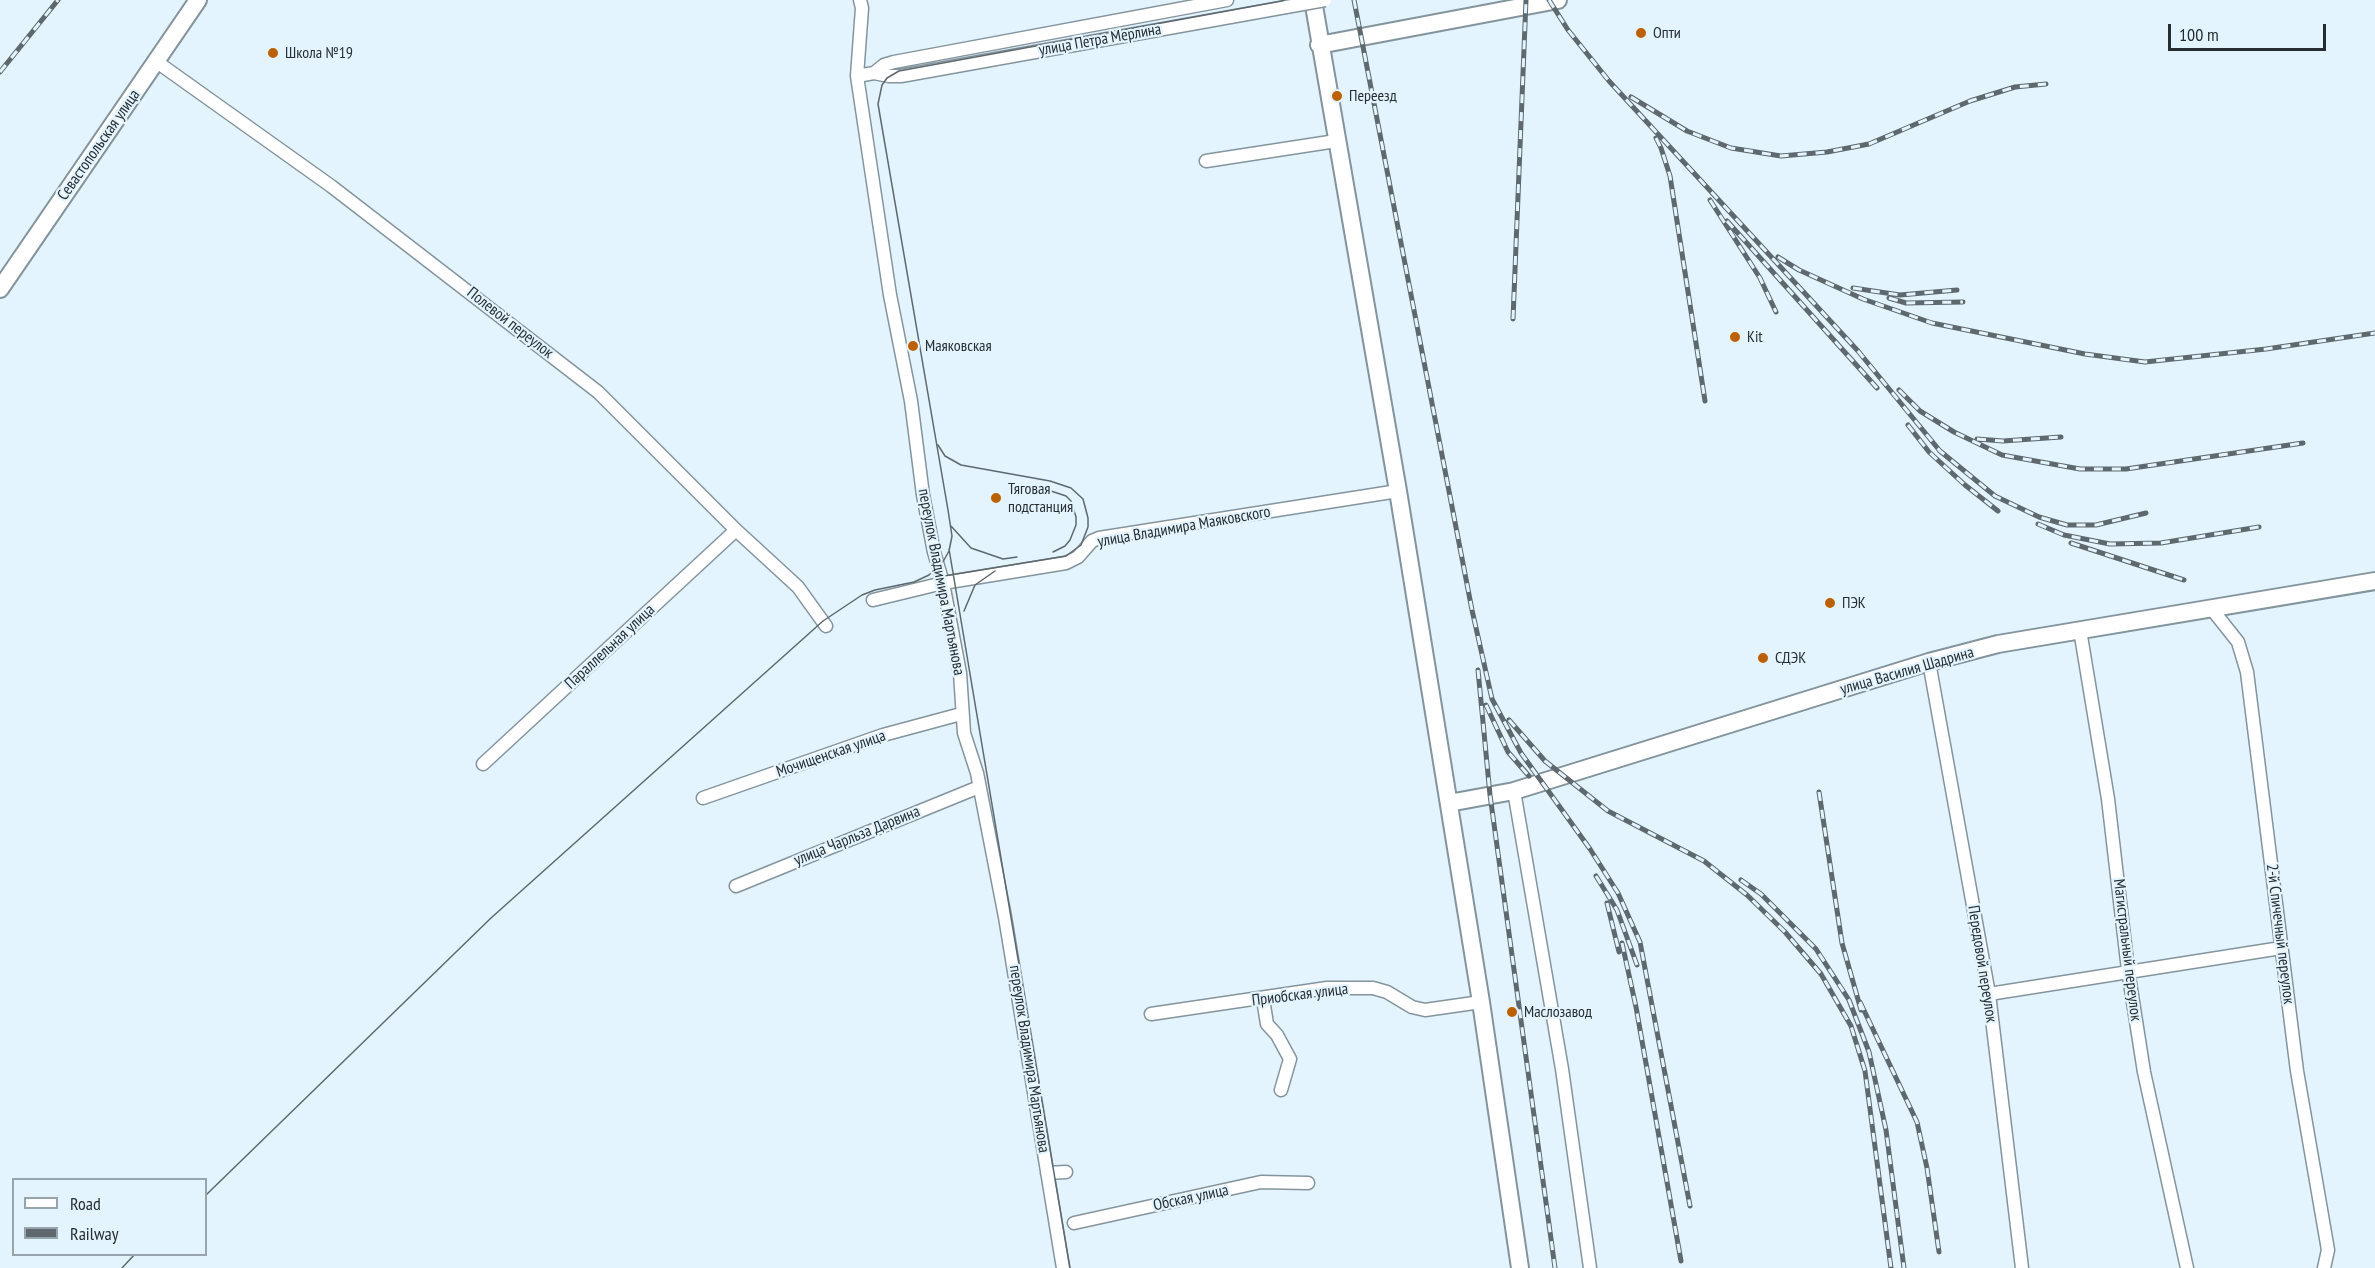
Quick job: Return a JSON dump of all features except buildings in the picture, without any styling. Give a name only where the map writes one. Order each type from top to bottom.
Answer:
[{"type":"main road","name":"Севастопольская улица","points":[[0,289],[198,0]]},
{"type":"main road","points":[[1312,0],[1398,491],[1481,1002],[1520,1268]]},
{"type":"main road","points":[[1319,45],[1558,0]]},
{"type":"main road","name":"улица Василия Шадрина","points":[[1449,803],[1514,791],[1929,662],[1998,644],[2375,581]]},
{"type":"street","name":"переулок Владимира Мартьянова","points":[[861,0],[857,76],[890,295],[910,401],[934,552],[943,583],[960,673],[964,733],[974,762],[1005,917],[1063,1268]]},
{"type":"street","name":"улица Петра Мерлина","points":[[874,73],[884,65],[894,62],[1227,0]]},
{"type":"street","name":"улица Петра Мерлина","points":[[857,76],[874,73],[901,76],[1325,0]]},
{"type":"street","name":"Полевой переулок","points":[[157,62],[332,186],[598,392],[736,530],[798,587],[826,626]]},
{"type":"street","points":[[1206,161],[1336,141]]},
{"type":"street","name":"улица Владимира Маяковского","points":[[873,600],[943,583],[1066,563],[1078,557],[1092,541],[1100,538],[1398,491]]},
{"type":"street","name":"Параллельная улица","points":[[483,764],[736,530]]},
{"type":"street","name":"2-й Спичечный переулок","points":[[2211,608],[2238,642],[2247,672],[2297,1071],[2328,1250],[2324,1268]]},
{"type":"street","name":"Магистральный переулок","points":[[2080,630],[2111,821],[2128,970],[2144,1072],[2187,1268]]},
{"type":"street","name":"Передовой переулок","points":[[1929,662],[1989,994],[2022,1268]]},
{"type":"street","name":"Мочищенская улица","points":[[703,798],[883,735],[961,714]]},
{"type":"street","name":"улица Чарльза Дарвина","points":[[736,886],[979,787]]},
{"type":"street","points":[[1514,791],[1562,1069],[1590,1268]]},
{"type":"street","points":[[1989,994],[2128,970],[2281,948]]},
{"type":"street","name":"Приобская улица","points":[[1151,1014],[1327,988],[1364,987],[1387,992],[1419,1009],[1481,1002]]},
{"type":"street","points":[[1263,999],[1267,1024],[1277,1035],[1290,1059],[1281,1090]]},
{"type":"street","points":[[1047,1173],[1066,1172]]},
{"type":"street","name":"Обская улица","points":[[1074,1223],[1262,1182],[1308,1183]]},
{"type":"tram line","points":[[207,1194],[491,918],[823,621],[862,595],[914,582],[929,575],[944,560],[949,551],[952,536],[878,104],[882,85],[887,78],[899,71],[1287,0]]},
{"type":"tram line","points":[[938,445],[945,456],[961,465],[1050,481],[1071,488],[1083,499],[1088,518],[1088,527],[1081,545],[1066,556],[944,576]]},
{"type":"tram line","points":[[1042,488],[1066,496],[1071,501],[1076,517],[1076,525],[1070,540],[1065,546],[1053,552]]},
{"type":"tram line","points":[[951,526],[971,548],[1003,559],[1017,557]]},
{"type":"tram line","points":[[949,549],[1070,1268]]},
{"type":"tram line","points":[[964,611],[975,585],[995,571]]},
{"type":"tram line","points":[[122,1268],[133,1256]]},
{"type":"railway","points":[[0,72],[58,0]]},
{"type":"railway","points":[[1354,0],[1472,610],[1492,699],[1521,753],[1590,849],[1618,893],[1640,942],[1690,1206]]},
{"type":"railway","points":[[1513,319],[1526,0]]},
{"type":"railway","points":[[1549,0],[1568,30],[1609,81],[1858,351],[1940,451],[1995,496],[2039,517],[2067,525],[2096,525],[2146,513]]},
{"type":"railway","points":[[1631,97],[1687,131],[1731,148],[1781,156],[1827,152],[1869,144],[1970,101],[2015,87],[2046,84]]},
{"type":"railway","points":[[1656,138],[1670,176],[1705,401]]},
{"type":"railway","points":[[1710,200],[1760,278],[1776,312]]},
{"type":"railway","points":[[1727,221],[1877,388]]},
{"type":"railway","points":[[1778,257],[1799,270],[1863,299],[1932,323],[2085,354],[2145,362],[2266,349],[2375,333]]},
{"type":"railway","points":[[1853,288],[1900,295],[1957,290]]},
{"type":"railway","points":[[1889,298],[1906,303],[1963,302]]},
{"type":"railway","points":[[1899,390],[1920,411],[1954,432],[2002,455],[2080,469],[2126,469],[2303,443]]},
{"type":"railway","points":[[1908,425],[1929,452],[1998,511]]},
{"type":"railway","points":[[1977,439],[2003,441],[2061,437]]},
{"type":"railway","points":[[2038,524],[2064,535],[2110,544],[2161,543],[2259,527]]},
{"type":"railway","points":[[2071,543],[2184,580]]},
{"type":"railway","points":[[1478,670],[1490,795],[1555,1268]]},
{"type":"railway","points":[[1486,705],[1508,752],[1529,776]]},
{"type":"railway","points":[[1509,720],[1545,761],[1608,811],[1704,861],[1747,895],[1785,932],[1821,974],[1851,1026],[1865,1071],[1891,1268]]},
{"type":"railway","points":[[1819,792],[1842,943],[1861,1010]]},
{"type":"railway","points":[[1596,876],[1617,910],[1637,965]]},
{"type":"railway","points":[[1741,880],[1761,894],[1816,949],[1849,1000],[1869,1052],[1886,1130],[1904,1268]]},
{"type":"railway","points":[[1607,903],[1619,952]]},
{"type":"railway","points":[[1622,943],[1636,1007],[1681,1261]]},
{"type":"railway","points":[[1860,1002],[1917,1122],[1927,1168],[1939,1252]]},
{"type":"place","name":"Опти","points":[[1641,33]]},
{"type":"place","name":"Школа №19","points":[[273,53]]},
{"type":"place","name":"Переезд","points":[[1337,96]]},
{"type":"place","name":"Kit","points":[[1735,337]]},
{"type":"place","name":"Маяковская","points":[[913,346]]},
{"type":"place","name":"Тяговая подстанция","points":[[996,498]]},
{"type":"place","name":"ПЭК","points":[[1830,603]]},
{"type":"place","name":"СДЭК","points":[[1763,658]]},
{"type":"place","name":"Маслозавод","points":[[1512,1012]]}]
